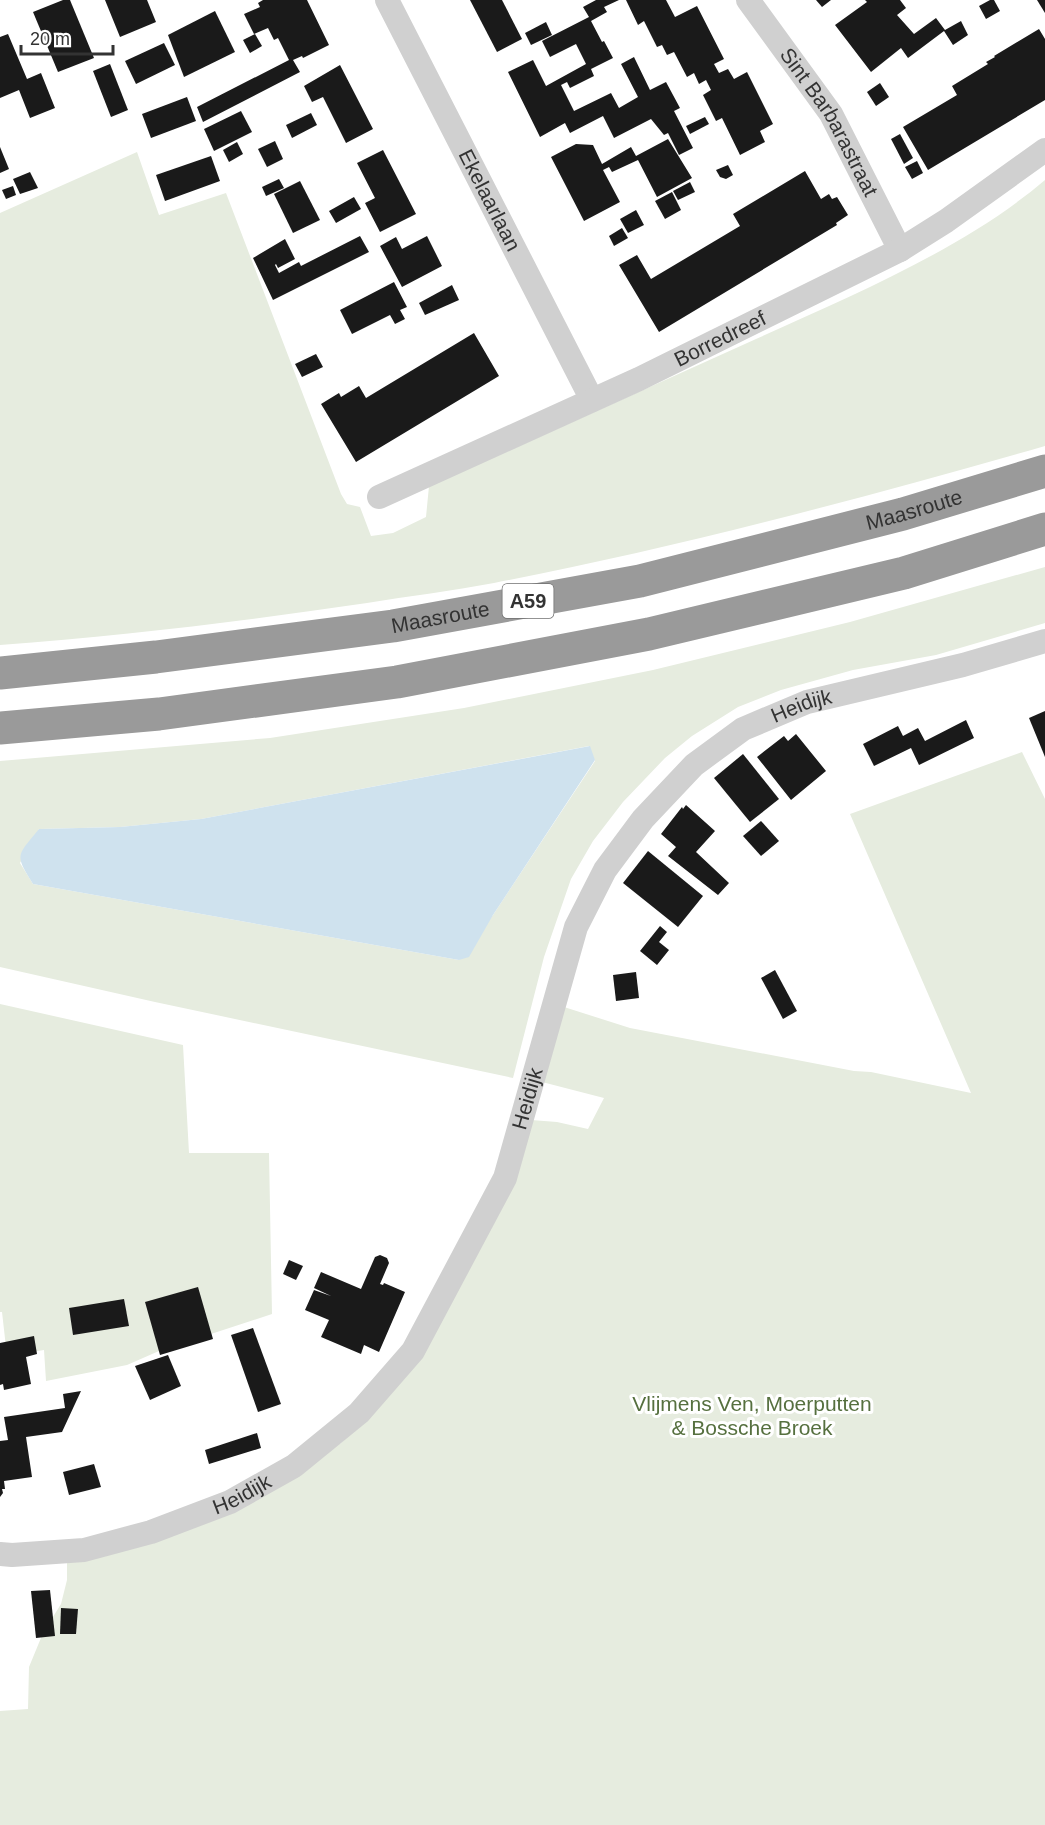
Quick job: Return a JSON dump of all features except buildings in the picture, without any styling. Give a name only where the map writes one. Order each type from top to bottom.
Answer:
[{"type":"highway","name":"Maasroute","points":[[0,673],[156,657],[393,626],[640,581],[903,514],[1045,471]]},
{"type":"highway","points":[[0,728],[159,714],[397,682],[649,634],[904,573],[1045,529]]},
{"type":"street","name":"Ekelaarlaan","points":[[387,0],[592,400]]},
{"type":"street","name":"Sint Barbarastraat","points":[[748,0],[831,114],[900,250]]},
{"type":"street","name":"Borredreef","points":[[379,497],[639,379],[900,250],[946,221],[1045,150]]},
{"type":"street","name":"Heidijk","points":[[0,1554],[12,1556],[84,1550],[151,1532],[230,1502],[294,1466],[359,1413],[413,1351],[505,1178],[576,927],[605,870],[643,819],[694,765],[743,729],[807,702],[963,665],[1045,641]]},
{"type":"green space","points":[[137,152],[159,215],[226,193],[341,494],[347,504],[360,507],[371,536],[393,533],[426,517],[429,486],[869,288],[979,228],[1045,180],[1045,446],[771,520],[633,554],[494,583],[230,622],[0,645],[0,213]]},
{"type":"green space","points":[[1045,567],[1045,623],[936,655],[853,670],[781,690],[738,707],[692,736],[665,758],[623,802],[593,841],[571,879],[544,957],[513,1078],[0,967],[0,761],[270,738],[464,708],[653,670],[850,622]],"holes":[[[589,746],[595,761],[493,915],[459,960],[33,884],[20,863],[39,829],[120,827],[201,819]]]},
{"type":"green space","name":"Vlijmens Ven, Moerputten & Bossche Broek","points":[[1022,752],[1045,799],[1045,1825],[0,1825],[0,1711],[28,1709],[29,1667],[43,1633],[61,1604],[67,1580],[67,1555],[238,1503],[341,1443],[377,1407],[531,1120],[557,1122],[588,1129],[604,1098],[542,1082],[564,1007],[630,1028],[854,1071],[871,1072],[971,1093],[850,814]]},
{"type":"green space","points":[[0,1004],[183,1045],[189,1153],[269,1153],[272,1314],[159,1351],[127,1365],[46,1381],[44,1350],[7,1356],[2,1312],[0,1312]]},
{"type":"water","points":[[590,746],[595,760],[493,915],[469,957],[459,960],[33,884],[21,861],[22,850],[39,829],[120,827],[201,819]]}]
